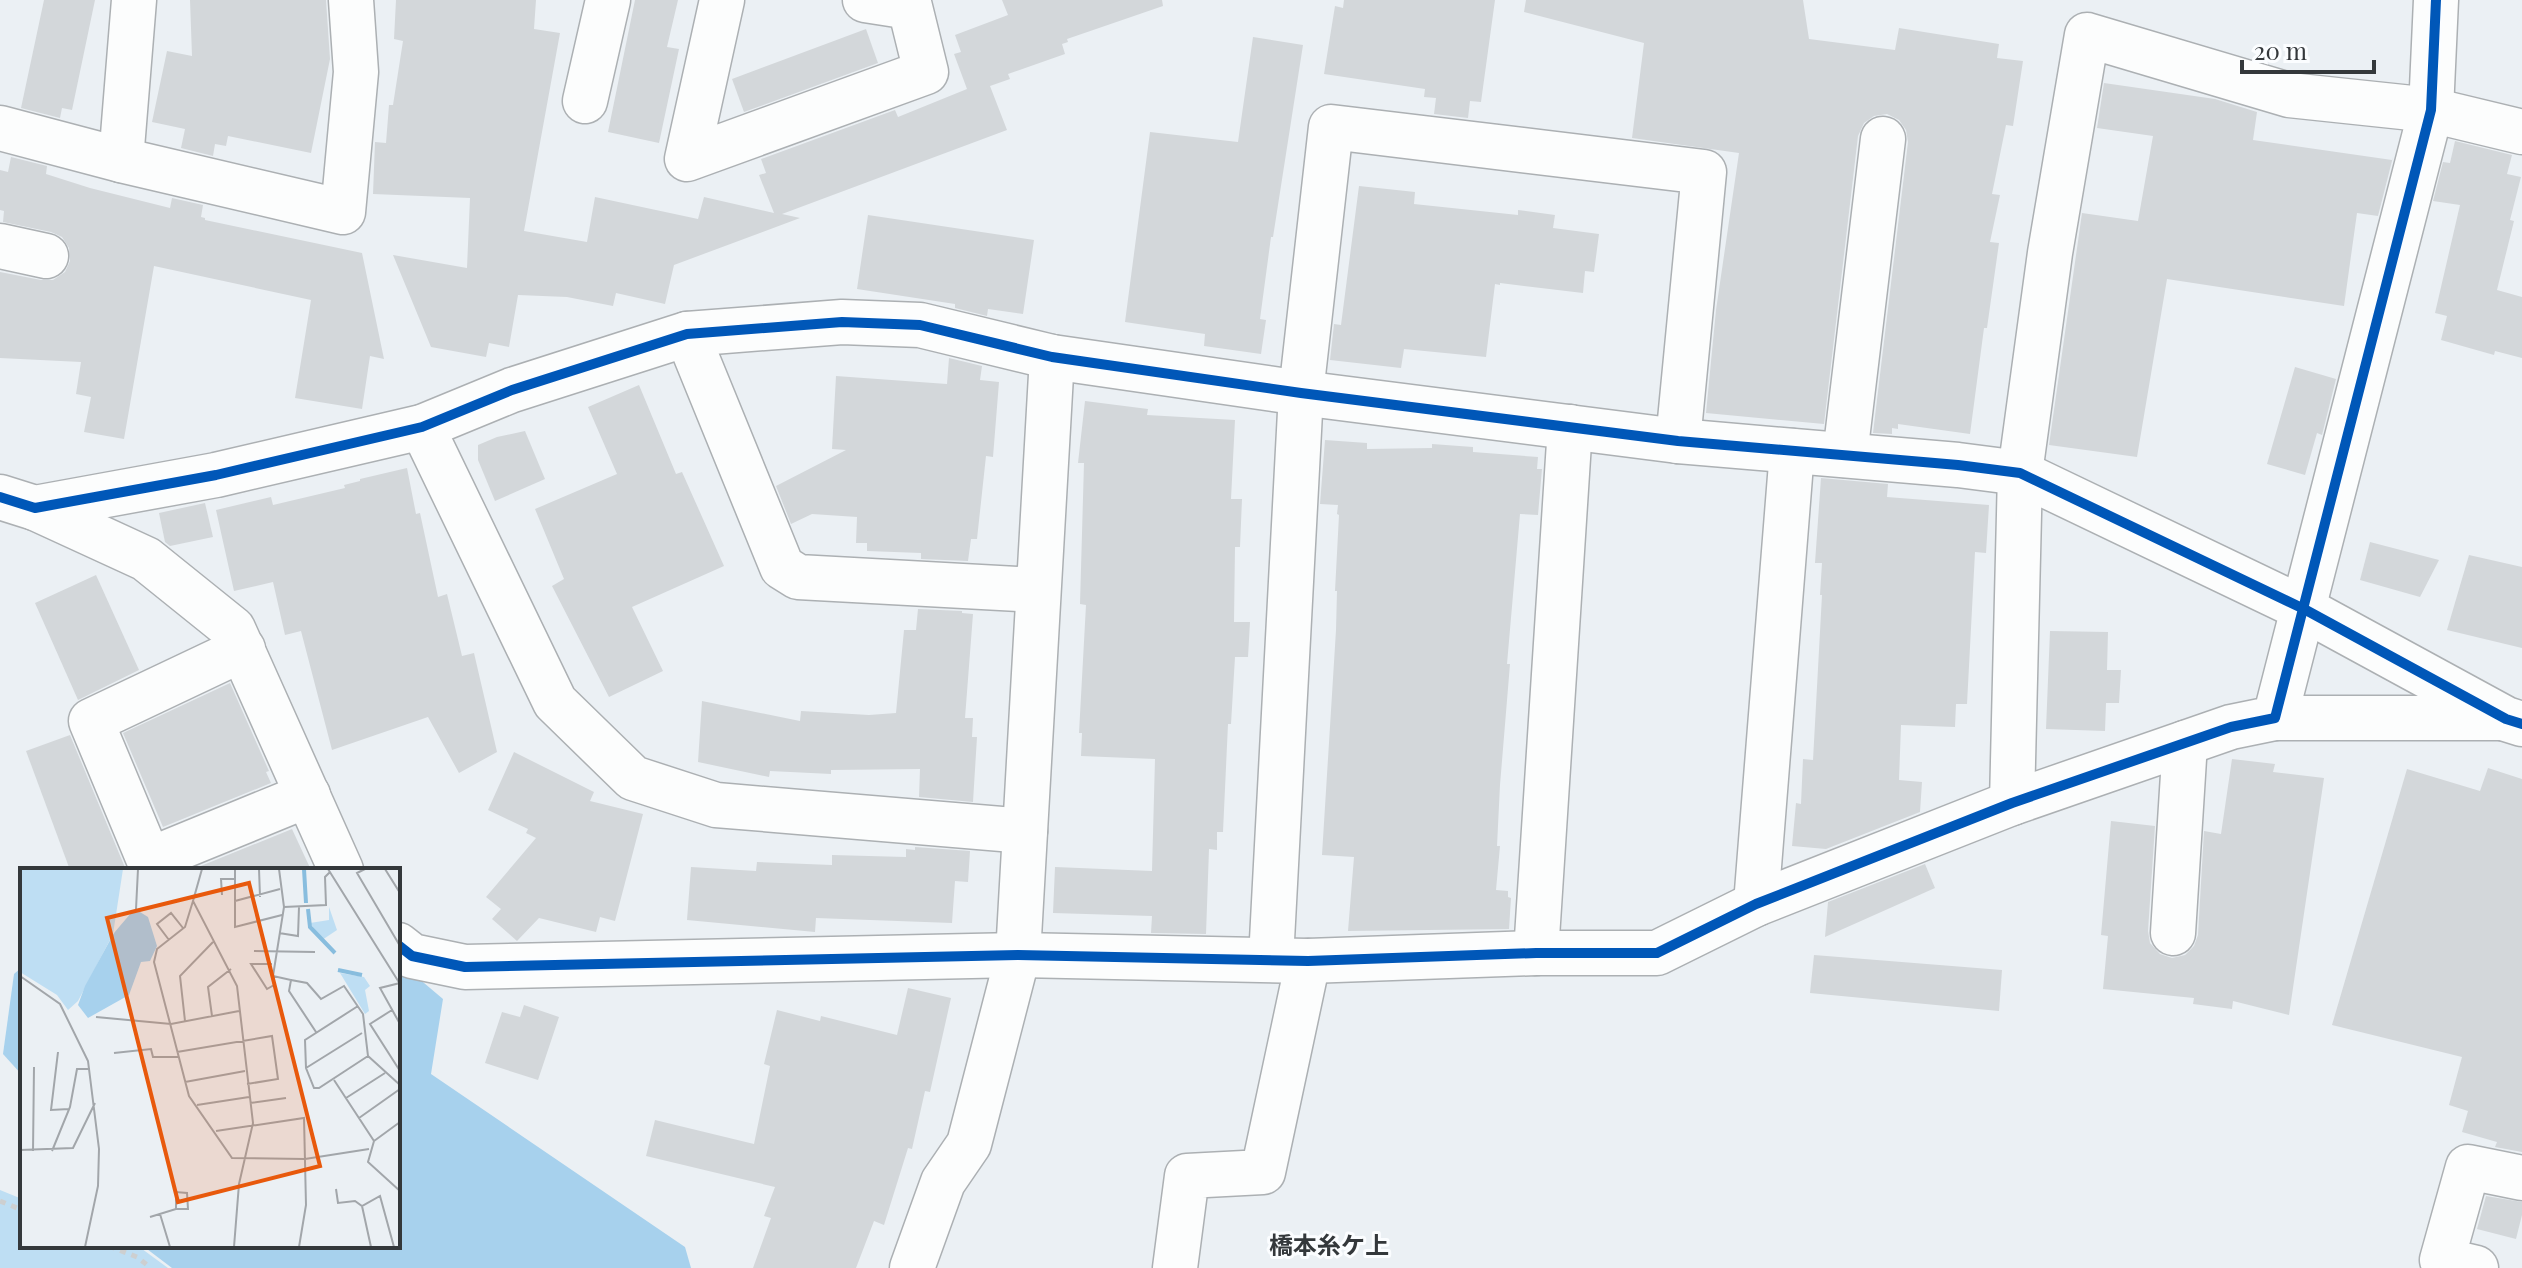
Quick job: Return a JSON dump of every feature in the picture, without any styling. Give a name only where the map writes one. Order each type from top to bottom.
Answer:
[{"type":"street","points":[[121,160],[134,0]]},
{"type":"street","points":[[0,128],[343,212],[356,72],[351,0]]},
{"type":"street","points":[[585,101],[608,0]]},
{"type":"street","points":[[722,0],[687,159],[926,72],[910,7],[865,0]]},
{"type":"street","points":[[2275,718],[2431,110],[2436,0]]},
{"type":"street","points":[[2012,803],[2020,473],[2083,17],[2289,95],[2431,110],[2522,132]]},
{"type":"street","points":[[1175,1268],[1187,1176],[1263,1172],[1289,960],[1301,393],[1331,127],[1704,172],[1678,441]]},
{"type":"street","points":[[1845,455],[1883,139]]},
{"type":"street","points":[[0,246],[46,256]]},
{"type":"street","points":[[18,502],[216,475],[422,427],[512,390],[687,334],[842,322],[920,325],[1052,357],[1301,393],[1678,441],[2020,473],[2304,609],[2514,722]]},
{"type":"street","points":[[687,334],[782,567],[798,577],[1038,590]]},
{"type":"street","points":[[912,1268],[943,1182],[969,1144],[1018,955],[1052,357]]},
{"type":"street","points":[[422,427],[555,702],[633,778],[716,805],[1025,831]]},
{"type":"street","points":[[1536,953],[1570,427]]},
{"type":"street","points":[[1756,904],[1792,451]]},
{"type":"street","points":[[18,502],[146,559],[233,629],[340,868]]},
{"type":"street","points":[[243,649],[91,721],[149,860],[308,795]]},
{"type":"street","points":[[400,947],[412,956],[465,967],[1018,955],[1289,960],[1657,953],[1756,904],[2012,803],[2231,727],[2275,718],[2514,722]]},
{"type":"street","points":[[2173,933],[2185,743]]},
{"type":"street","points":[[2476,1268],[2442,1260],[2468,1167],[2522,1178]]},
{"type":"path","points":[[0,1201],[20,1209]]},
{"type":"path","points":[[114,1248],[137,1257],[151,1268]]},
{"type":"shaded area","points":[[400,963],[443,999],[431,1074],[685,1247],[691,1268],[172,1268],[146,1248],[400,1248]]},
{"type":"shaded area","points":[[20,969],[20,1073],[3,1054],[14,974]]},
{"type":"shaded area","points":[[0,1190],[20,1198],[20,1248],[141,1248],[168,1268],[0,1268]]},
{"type":"building","points":[[44,0],[95,0],[72,110],[62,108],[60,118],[21,108]]},
{"type":"building","points":[[190,0],[326,0],[330,59],[311,153],[228,136],[226,146],[215,144],[213,156],[181,148],[185,129],[152,122],[167,51],[192,56]]},
{"type":"building","points":[[396,0],[536,0],[534,29],[560,33],[524,231],[587,242],[595,197],[698,219],[704,197],[774,213],[759,175],[766,173],[761,159],[895,110],[898,117],[967,89],[954,54],[961,52],[955,35],[1008,15],[1002,0],[1162,0],[1163,6],[1067,39],[1068,42],[1062,44],[1065,54],[1008,74],[1010,79],[990,86],[1007,130],[782,214],[800,218],[674,265],[665,304],[616,293],[613,306],[567,297],[518,295],[509,347],[489,343],[486,357],[431,347],[393,255],[467,268],[470,198],[373,194],[375,142],[386,143],[389,105],[393,105],[403,41],[394,39]]},
{"type":"building","points":[[635,0],[678,0],[667,47],[679,49],[659,143],[608,132]]},
{"type":"building","points":[[1344,0],[1495,0],[1481,102],[1470,101],[1468,118],[1434,114],[1436,98],[1424,97],[1425,89],[1324,74],[1335,6],[1343,8]]},
{"type":"building","points":[[1526,0],[1803,0],[1809,39],[1895,50],[1899,28],[1999,44],[1997,58],[2023,61],[2013,126],[2006,125],[1992,194],[2000,195],[1990,242],[1999,243],[1970,434],[1898,424],[1898,429],[1892,428],[1892,434],[1873,433],[1908,142],[1906,130],[1899,120],[1887,114],[1874,116],[1864,123],[1858,136],[1824,424],[1706,413],[1716,310],[1739,153],[1632,138],[1644,43],[1524,12]]},
{"type":"building","points":[[866,29],[878,63],[744,112],[732,79]]},
{"type":"building","points":[[1253,37],[1303,45],[1271,237],[1260,319],[1266,320],[1261,354],[1204,346],[1205,334],[1125,322],[1150,132],[1238,142]]},
{"type":"building","points":[[2104,83],[2215,99],[2257,112],[2253,140],[2392,160],[2393,157],[2378,216],[2357,213],[2344,306],[2167,279],[2137,457],[2049,445],[2082,213],[2138,221],[2153,136],[2097,128]]},
{"type":"building","points":[[2455,141],[2512,155],[2507,174],[2521,177],[2497,290],[2522,297],[2522,358],[2495,351],[2494,355],[2441,340],[2447,316],[2435,313],[2460,205],[2433,201],[2443,162],[2450,163]]},
{"type":"building","points":[[11,157],[47,166],[46,174],[170,208],[172,198],[203,205],[201,217],[205,220],[362,253],[384,359],[370,356],[362,409],[295,398],[311,300],[154,266],[124,439],[84,432],[91,397],[76,394],[81,362],[0,358],[0,272],[53,280],[65,272],[70,261],[69,248],[62,237],[3,222],[0,170],[8,172]]},
{"type":"building","points":[[1359,186],[1415,192],[1414,204],[1518,215],[1518,210],[1555,215],[1553,228],[1599,234],[1594,272],[1585,271],[1583,293],[1495,284],[1486,357],[1404,349],[1401,368],[1330,360],[1334,324],[1341,325]]},
{"type":"building","points":[[868,215],[1034,240],[1023,314],[988,309],[987,316],[955,308],[955,304],[857,289]]},
{"type":"building","points":[[949,358],[982,366],[980,380],[999,382],[993,457],[986,456],[977,539],[971,539],[968,561],[921,559],[921,553],[867,551],[867,543],[856,543],[857,517],[812,514],[791,524],[776,486],[846,450],[832,449],[836,376],[947,384]]},
{"type":"building","points":[[2295,367],[2336,379],[2322,435],[2317,433],[2305,475],[2267,464]]},
{"type":"building","points":[[639,385],[676,474],[682,472],[724,566],[632,607],[663,671],[609,697],[552,586],[564,579],[535,509],[617,474],[588,407]]},
{"type":"building","points":[[1085,401],[1148,409],[1147,415],[1235,420],[1231,499],[1242,499],[1240,547],[1235,547],[1234,622],[1250,622],[1248,657],[1235,657],[1231,724],[1228,724],[1223,832],[1217,832],[1217,850],[1209,849],[1206,934],[1151,933],[1152,916],[1053,913],[1055,867],[1152,871],[1155,759],[1081,756],[1082,733],[1079,733],[1086,605],[1080,604],[1084,463],[1078,463]]},
{"type":"building","points":[[525,431],[545,479],[495,501],[478,460],[478,445]]},
{"type":"building","points":[[1325,440],[1367,443],[1367,449],[1432,448],[1432,444],[1473,447],[1473,452],[1538,457],[1537,469],[1542,469],[1538,515],[1520,514],[1507,664],[1510,664],[1500,785],[1496,890],[1508,891],[1511,898],[1509,929],[1348,931],[1354,857],[1322,855],[1336,630],[1339,515],[1338,505],[1320,504]]},
{"type":"building","points":[[407,468],[438,597],[447,594],[462,656],[474,653],[497,752],[459,773],[428,717],[332,750],[301,631],[285,635],[273,582],[234,591],[216,510],[271,497],[273,505],[345,488],[344,485],[360,479]]},
{"type":"building","points":[[1821,478],[1888,484],[1887,497],[1989,505],[1986,553],[1975,552],[1967,704],[1956,704],[1955,727],[1901,725],[1899,780],[1922,782],[1920,812],[1826,849],[1792,846],[1796,803],[1801,804],[1803,759],[1813,760],[1822,595],[1822,563],[1815,563]]},
{"type":"building","points":[[205,503],[213,537],[170,546],[165,542],[159,513]]},
{"type":"building","points":[[2370,542],[2439,560],[2420,597],[2360,580]]},
{"type":"building","points":[[2469,555],[2522,567],[2522,648],[2447,630]]},
{"type":"building","points":[[96,575],[139,670],[78,700],[35,603]]},
{"type":"building","points":[[918,609],[973,614],[965,718],[973,718],[972,737],[977,737],[973,802],[919,797],[920,769],[831,770],[831,774],[770,771],[769,777],[698,762],[702,701],[800,721],[801,711],[869,715],[896,713],[904,630],[916,630]]},
{"type":"building","points":[[2050,631],[2108,632],[2107,670],[2121,670],[2119,703],[2106,703],[2105,731],[2046,729]]},
{"type":"building","points":[[230,683],[269,771],[266,772],[271,783],[163,827],[123,733]]},
{"type":"building","points":[[70,735],[125,868],[69,868],[26,751]]},
{"type":"building","points":[[514,752],[594,792],[590,801],[643,814],[615,921],[600,917],[596,932],[539,918],[517,941],[492,919],[501,909],[486,897],[536,838],[526,833],[528,829],[488,810]]},
{"type":"building","points":[[2232,759],[2275,764],[2273,772],[2324,778],[2289,1015],[2233,1001],[2232,1009],[2193,1004],[2194,998],[2103,989],[2108,936],[2101,935],[2111,821],[2155,826],[2148,931],[2150,943],[2160,954],[2172,958],[2185,955],[2194,946],[2198,935],[2204,831],[2221,834]]},
{"type":"building","points":[[2488,768],[2522,779],[2522,1152],[2495,1147],[2497,1142],[2462,1132],[2468,1111],[2449,1105],[2462,1057],[2332,1025],[2407,769],[2480,791]]},
{"type":"building","points":[[292,829],[310,868],[196,868]]},
{"type":"building","points":[[915,847],[970,851],[968,882],[955,881],[952,923],[816,918],[815,932],[687,920],[691,867],[756,871],[757,862],[832,865],[832,855],[906,857],[906,849],[915,850]]},
{"type":"building","points":[[1925,864],[1935,888],[1825,937],[1828,902]]},
{"type":"building","points":[[1814,955],[2002,970],[1999,1011],[1810,993]]},
{"type":"building","points":[[908,988],[951,998],[930,1092],[925,1091],[912,1149],[908,1148],[884,1225],[874,1221],[856,1268],[753,1268],[771,1218],[764,1216],[775,1187],[646,1156],[655,1120],[754,1144],[770,1066],[764,1064],[777,1010],[820,1021],[821,1016],[897,1035]]},
{"type":"building","points":[[524,1005],[559,1017],[538,1080],[485,1063],[502,1012],[520,1017]]},
{"type":"building","points":[[2486,1196],[2522,1202],[2516,1239],[2477,1229]]},
{"type":"cycle path","points":[[400,947],[412,956],[465,967],[1018,955],[1308,961],[1536,953],[1657,953],[1756,904],[2012,803],[2231,727],[2275,718],[2431,110],[2436,0]]},
{"type":"cycle path","points":[[0,497],[35,508],[216,475],[422,427],[512,390],[687,334],[842,322],[920,325],[1052,357],[1301,393],[1678,441],[2020,473],[2304,609],[2506,719],[2522,724]]},
{"type":"district","name":"橋本糸ケ上","points":[[1329,1244]]}]
